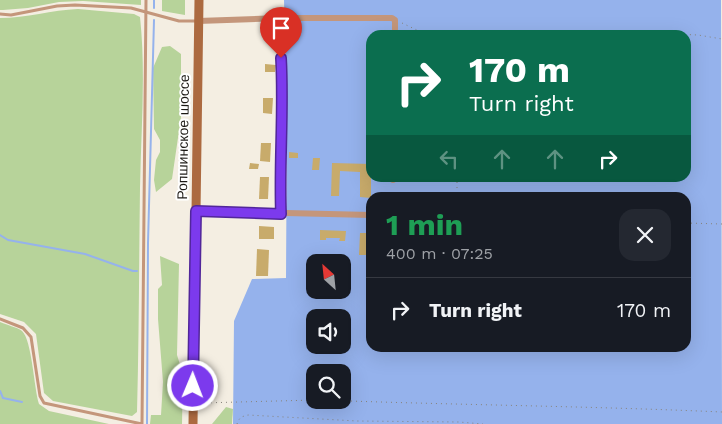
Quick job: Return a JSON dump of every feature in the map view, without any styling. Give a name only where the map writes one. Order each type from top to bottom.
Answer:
[{"type":"main road","name":"Ропшинское шоссе","points":[[193,424],[199,0]]},
{"type":"street","points":[[198,21],[280,18],[392,18],[395,20],[395,30]]},
{"type":"street","points":[[280,18],[283,98],[280,181],[281,214]]},
{"type":"street","points":[[196,211],[366,215]]},
{"type":"lane","points":[[0,319],[23,328],[31,337],[40,396],[44,403],[142,424],[146,0]]},
{"type":"lane","points":[[0,14],[11,15],[57,6],[75,5],[131,8],[179,21],[198,21]]},
{"type":"path","points":[[395,20],[417,30]]},
{"type":"path","points":[[691,34],[722,39]]},
{"type":"path","points":[[691,223],[722,224]]},
{"type":"path","points":[[193,404],[306,400]]},
{"type":"path","points":[[351,401],[455,405],[617,407],[722,412]]},
{"type":"path","points":[[238,424],[241,417],[248,415],[402,423],[459,422],[483,424]]},
{"type":"path","points":[[321,419],[321,424]]},
{"type":"green space","points":[[0,0],[141,0],[141,5],[83,1],[59,2],[28,8],[0,10]]},
{"type":"green space","points":[[162,0],[185,0],[185,15],[162,11]]},
{"type":"green space","points":[[78,9],[134,14],[140,17],[143,81],[138,384],[137,412],[132,416],[53,401],[44,393],[36,334],[24,322],[0,314],[0,18]]},
{"type":"green space","points":[[170,46],[181,54],[181,117],[172,179],[156,192],[154,180],[156,160],[160,152],[160,140],[154,129],[153,68],[162,47]]},
{"type":"green space","points":[[160,256],[179,264],[177,355],[183,374],[182,424],[150,424],[151,415],[161,415],[163,382],[158,319],[158,289],[162,285]]},
{"type":"green space","points":[[0,322],[22,331],[25,336],[39,404],[49,411],[109,424],[0,424]]},
{"type":"green space","points":[[226,407],[233,409],[232,424],[212,424]]},
{"type":"water","points":[[284,0],[721,0],[722,424],[233,424],[234,321],[252,279],[286,278],[287,111]]},
{"type":"building","points":[[265,64],[276,65],[275,72],[265,72]]},
{"type":"building","points":[[263,98],[273,98],[272,114],[263,113]]},
{"type":"building","points":[[261,143],[271,143],[270,162],[260,161]]},
{"type":"building","points":[[289,152],[298,153],[298,158],[289,158]]},
{"type":"building","points":[[313,158],[320,158],[319,170],[312,170]]},
{"type":"building","points":[[250,163],[259,164],[258,169],[249,169]]},
{"type":"building","points":[[332,163],[366,164],[366,182],[371,182],[371,192],[366,192],[366,198],[360,197],[360,172],[340,171],[339,196],[331,196]]},
{"type":"building","points":[[260,177],[269,177],[268,199],[259,199]]},
{"type":"building","points":[[259,226],[274,227],[274,239],[259,239]]},
{"type":"building","points":[[320,230],[346,231],[345,241],[339,241],[340,238],[320,240]]},
{"type":"building","points":[[360,233],[366,233],[366,255],[359,255]]},
{"type":"building","points":[[257,249],[269,250],[268,276],[256,276]]},
{"type":"waterway","points":[[154,0],[154,8]]},
{"type":"waterway","points":[[147,424],[148,243],[154,20]]},
{"type":"waterway","points":[[0,235],[8,240],[85,254],[137,271]]},
{"type":"waterway","points":[[0,391],[3,398],[22,402]]},
{"type":"route","points":[[193,386],[196,211],[281,214],[280,181],[283,98],[281,58]]}]
